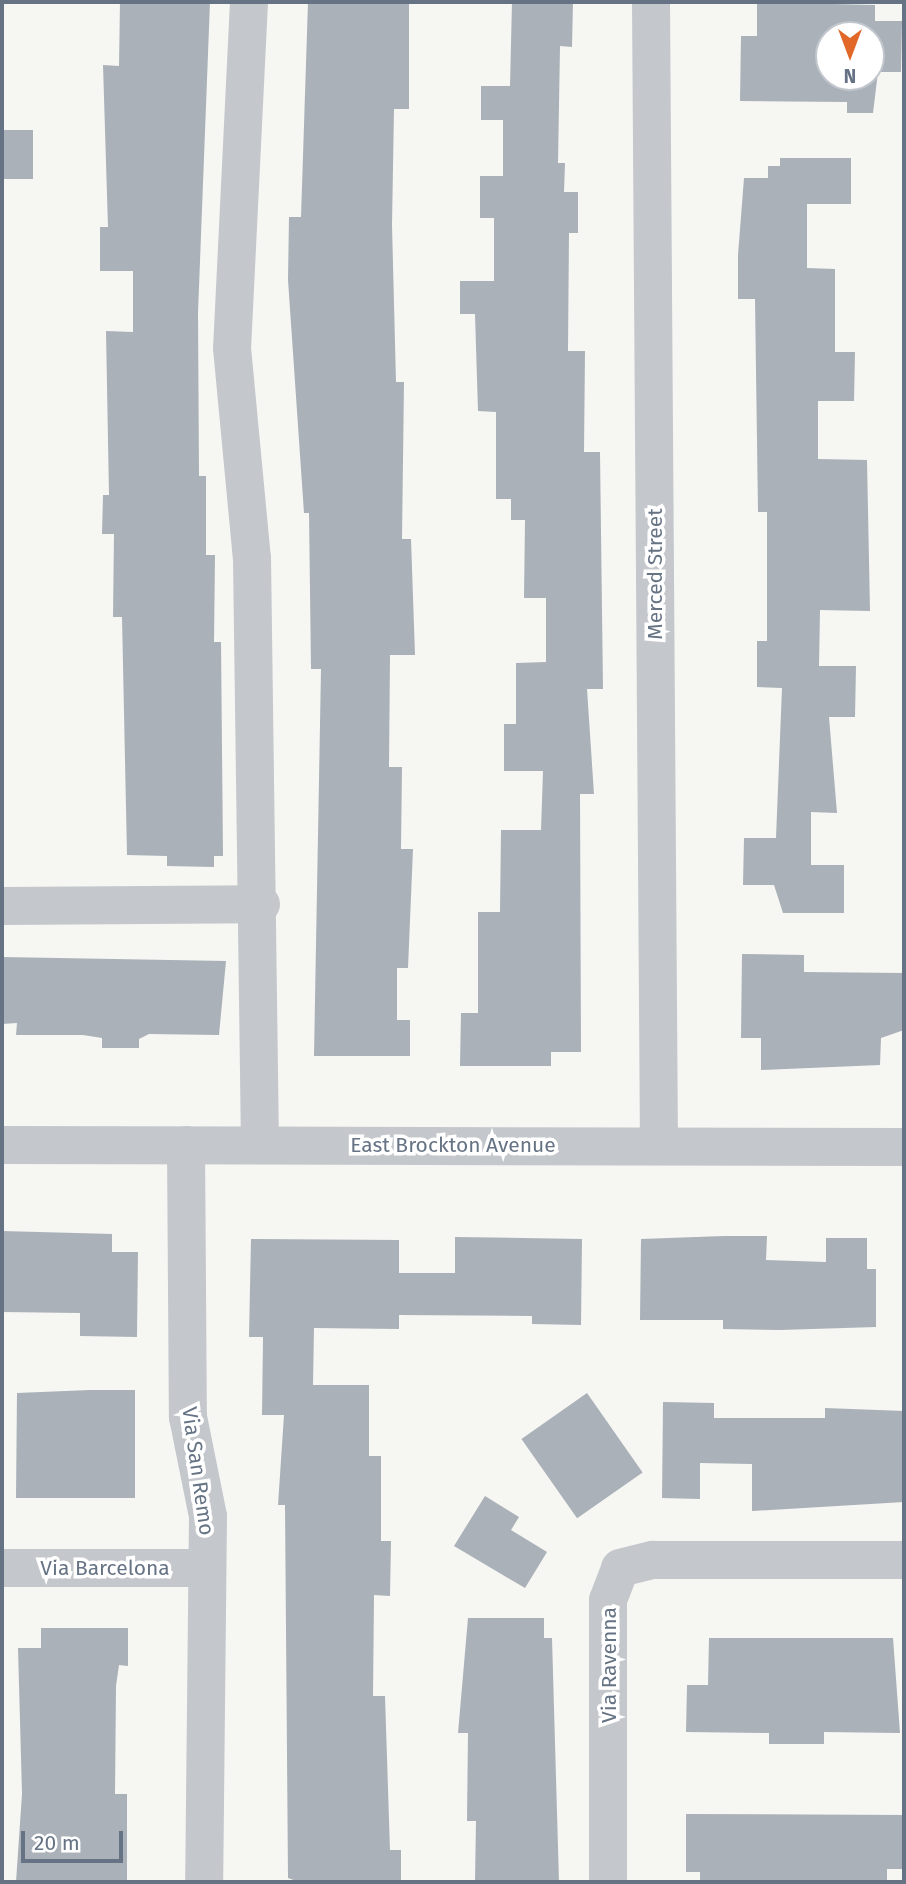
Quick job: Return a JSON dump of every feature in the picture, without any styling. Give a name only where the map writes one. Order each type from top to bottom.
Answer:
[{"type":"street","points":[[249,2],[232,348],[252,558],[261,904],[260,1144]]},
{"type":"street","name":"Merced Street","points":[[651,2],[659,1146]]},
{"type":"street","points":[[2,906],[261,904]]},
{"type":"street","name":"East Brockton Avenue","points":[[2,1145],[904,1147]]},
{"type":"street","name":"Via San Remo","points":[[186,1145],[188,1417],[208,1516],[204,1882]]},
{"type":"street","name":"Via Ravenna","points":[[608,1882],[608,1600],[620,1568],[653,1560],[904,1560]]},
{"type":"street","name":"Via Barcelona","points":[[2,1568],[207,1568]]},
{"type":"building","points":[[120,2],[210,2],[198,313],[199,476],[206,476],[206,555],[215,555],[214,642],[221,642],[223,856],[214,856],[214,867],[167,866],[167,856],[127,855],[122,617],[113,617],[114,534],[102,534],[103,495],[109,495],[106,331],[133,332],[133,271],[100,271],[100,227],[108,227],[103,65],[119,66]]},
{"type":"building","points":[[308,2],[409,2],[409,109],[394,109],[392,225],[396,382],[404,382],[402,539],[411,539],[415,655],[390,655],[389,767],[402,767],[401,849],[413,849],[408,968],[397,968],[397,1020],[410,1020],[410,1056],[314,1056],[321,669],[311,669],[309,513],[304,513],[288,280],[289,217],[301,217]]},
{"type":"building","points":[[512,2],[573,2],[572,47],[560,46],[558,163],[565,163],[564,192],[578,192],[578,233],[569,233],[568,351],[585,351],[584,452],[600,452],[603,689],[587,689],[594,794],[580,794],[581,1052],[551,1052],[551,1066],[460,1066],[461,1013],[478,1013],[478,912],[500,912],[501,830],[541,830],[543,771],[504,771],[504,724],[516,724],[516,663],[546,662],[546,598],[524,598],[525,520],[511,520],[511,499],[496,499],[496,412],[478,411],[475,314],[460,314],[460,281],[494,281],[494,218],[480,218],[480,176],[503,176],[503,120],[481,120],[481,86],[510,86]]},
{"type":"building","points":[[757,2],[875,5],[875,21],[815,21],[815,91],[876,91],[873,113],[847,113],[847,102],[740,101],[741,36],[757,36]]},
{"type":"building","points":[[885,21],[902,21],[901,72],[885,72]]},
{"type":"building","points":[[2,130],[33,130],[33,179],[2,179]]},
{"type":"building","points":[[780,158],[851,158],[851,204],[807,204],[807,268],[835,269],[835,352],[855,352],[854,401],[818,401],[818,459],[867,460],[870,611],[820,610],[819,666],[856,666],[855,717],[829,717],[837,813],[811,812],[811,865],[844,865],[844,913],[783,913],[774,885],[743,885],[744,838],[776,838],[782,688],[757,687],[757,641],[767,641],[767,512],[758,512],[755,299],[738,299],[738,255],[744,178],[768,178],[768,166],[780,166]]},
{"type":"building","points":[[742,954],[804,955],[804,972],[904,973],[904,1030],[881,1038],[880,1065],[761,1070],[761,1038],[741,1038]]},
{"type":"building","points":[[2,957],[226,961],[219,1035],[149,1034],[139,1039],[139,1048],[102,1048],[102,1038],[83,1035],[16,1035],[17,1023],[2,1024]]},
{"type":"building","points":[[2,1231],[112,1234],[112,1252],[138,1252],[137,1337],[80,1336],[80,1313],[2,1312]]},
{"type":"building","points":[[767,1236],[766,1260],[826,1262],[826,1238],[867,1238],[867,1269],[876,1269],[876,1327],[723,1329],[723,1320],[640,1320],[641,1239]]},
{"type":"building","points":[[455,1237],[582,1239],[581,1325],[532,1324],[532,1316],[399,1315],[399,1329],[314,1328],[313,1385],[369,1385],[369,1456],[381,1456],[381,1541],[391,1541],[390,1596],[374,1595],[373,1696],[385,1696],[390,1850],[401,1850],[401,1882],[299,1882],[288,1878],[285,1505],[278,1505],[284,1415],[262,1415],[263,1337],[249,1337],[251,1239],[399,1240],[399,1273],[455,1273]]},
{"type":"building","points":[[135,1390],[135,1498],[16,1498],[17,1393]]},
{"type":"building","points":[[587,1393],[643,1472],[577,1518],[521,1439]]},
{"type":"building","points":[[663,1402],[714,1403],[714,1418],[825,1418],[825,1408],[904,1411],[904,1502],[752,1511],[752,1464],[700,1463],[700,1499],[662,1498]]},
{"type":"building","points":[[485,1496],[519,1517],[511,1530],[547,1552],[525,1588],[454,1546]]},
{"type":"building","points":[[468,1618],[544,1618],[544,1638],[552,1638],[559,1882],[475,1882],[476,1821],[467,1821],[468,1733],[458,1733]]},
{"type":"building","points":[[41,1628],[128,1628],[128,1666],[119,1665],[116,1686],[115,1794],[127,1794],[127,1882],[16,1882],[22,1794],[18,1648],[41,1648]]},
{"type":"building","points":[[709,1638],[893,1638],[900,1733],[824,1732],[824,1744],[769,1744],[769,1733],[686,1732],[687,1685],[708,1685]]},
{"type":"building","points":[[686,1814],[904,1815],[904,1869],[887,1869],[887,1882],[700,1882],[700,1872],[686,1872]]}]
